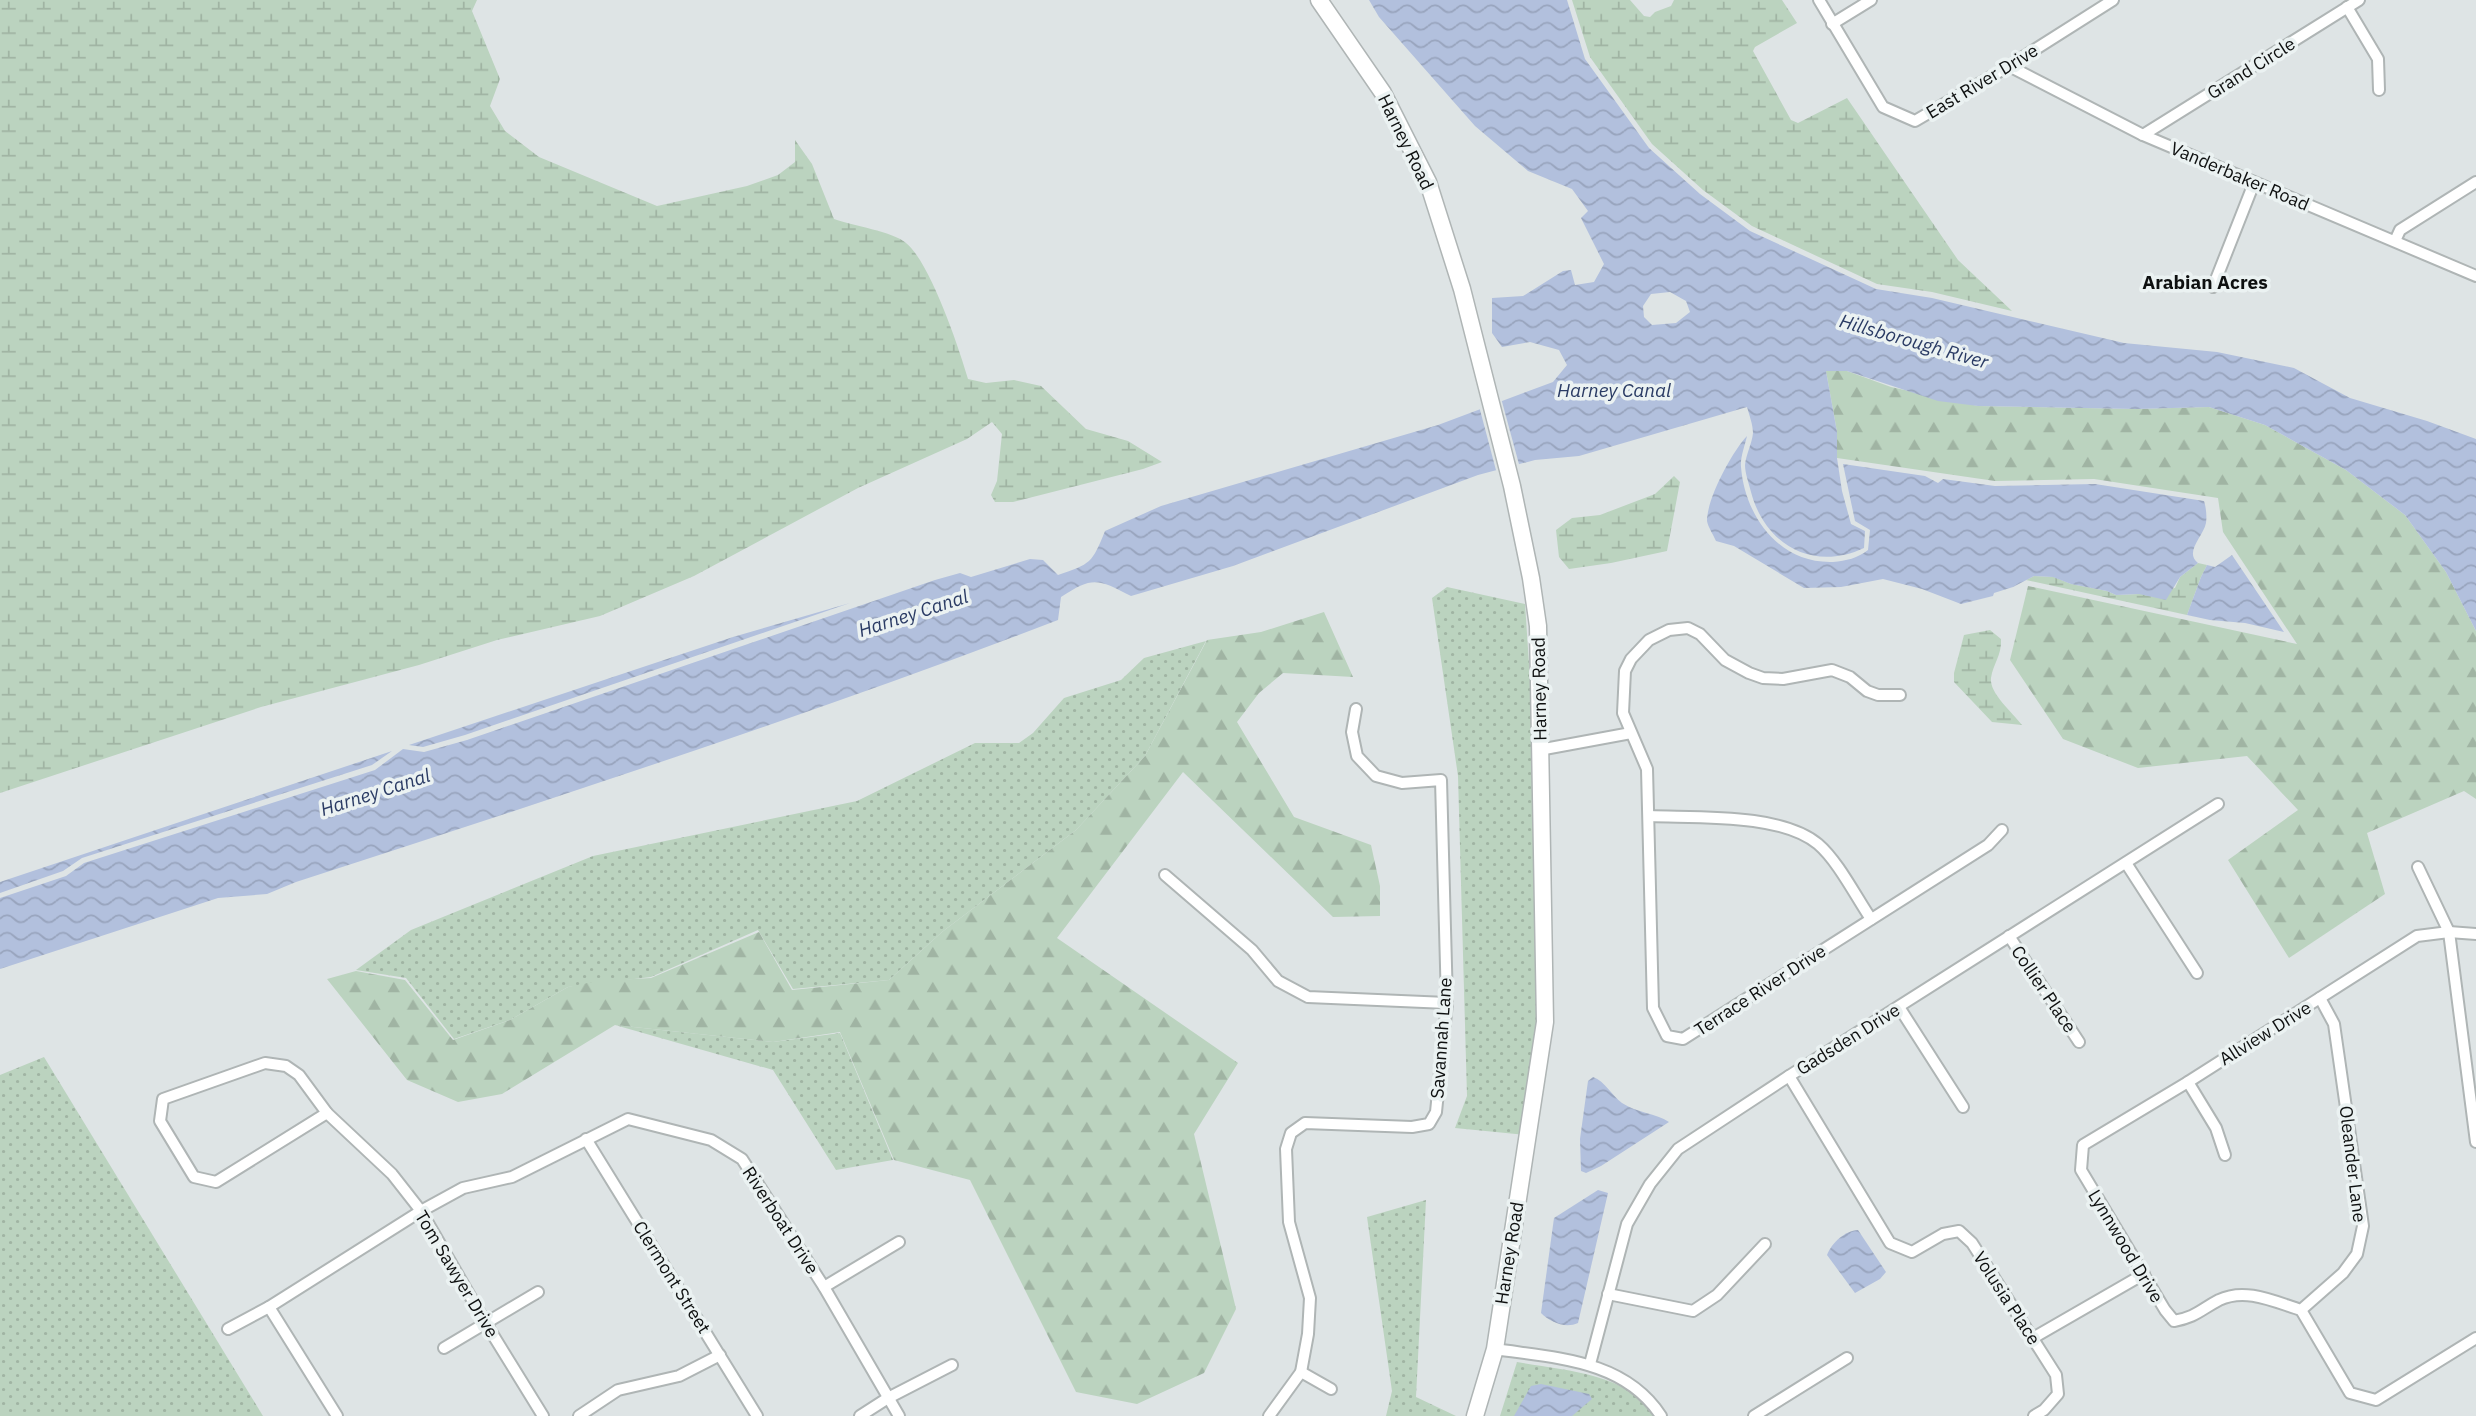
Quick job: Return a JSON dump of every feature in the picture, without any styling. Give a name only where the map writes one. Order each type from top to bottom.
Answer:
[{"type":"street","name":"Harney Road","points":[[1319,0],[1383,93],[1428,182],[1462,289],[1512,486],[1538,626],[1545,1022],[1495,1349],[1475,1416]]},
{"type":"street","name":"East River Drive","points":[[1819,0],[1883,107],[1915,121],[2113,0]]},
{"type":"street","points":[[1832,24],[1871,0]]},
{"type":"street","name":"Grand Circle","points":[[2143,135],[2359,0]]},
{"type":"street","points":[[2347,7],[2378,59],[2379,90]]},
{"type":"street","name":"Vanderbaker Road","points":[[2009,66],[2143,135],[2476,276]]},
{"type":"street","points":[[2395,241],[2400,230],[2476,182]]},
{"type":"street","points":[[2213,287],[2253,183]]},
{"type":"street","name":"Terrace River Drive","points":[[1900,695],[1887,697],[1867,691],[1850,677],[1832,670],[1783,679],[1763,678],[1725,660],[1700,634],[1688,628],[1668,630],[1649,640],[1631,659],[1625,671],[1623,713],[1647,769],[1653,1008],[1667,1036],[1683,1039],[1988,845],[2002,830]]},
{"type":"street","name":"Savannah Lane","points":[[1269,1416],[1300,1372],[1308,1334],[1310,1298],[1289,1222],[1286,1149],[1291,1133],[1306,1123],[1412,1127],[1429,1124],[1436,1112],[1447,1003],[1441,780],[1402,783],[1376,776],[1357,756],[1352,732],[1356,709]]},
{"type":"street","points":[[1539,750],[1631,733]]},
{"type":"street","name":"Gadsden Drive","points":[[1590,1364],[1627,1224],[1650,1184],[1678,1150],[1789,1076],[2218,804]]},
{"type":"street","points":[[1650,816],[1761,822],[1791,829],[1818,844],[1871,919]]},
{"type":"street","points":[[2126,863],[2197,973]]},
{"type":"street","points":[[2418,867],[2449,932],[2476,1142]]},
{"type":"street","points":[[1165,875],[1252,950],[1279,981],[1299,994],[1308,998],[1447,1003]]},
{"type":"street","name":"Allview Drive","points":[[2081,1170],[2083,1145],[2188,1082],[2417,936],[2449,932],[2476,933]]},
{"type":"street","name":"Collier Place","points":[[2009,936],[2080,1042]]},
{"type":"street","name":"Oleander Lane","points":[[2301,1310],[2343,1273],[2357,1254],[2363,1226],[2334,1024],[2320,998]]},
{"type":"street","points":[[1899,1007],[1962,1107]]},
{"type":"street","name":"Tom Sawyer Drive","points":[[327,1113],[216,1182],[194,1177],[160,1121],[163,1099],[265,1063],[286,1066],[299,1075],[327,1113],[392,1174],[421,1211],[543,1416]]},
{"type":"street","name":"Volusia Place","points":[[1789,1076],[1890,1244],[1912,1252],[1943,1234],[1959,1231],[1972,1243],[2056,1375],[2058,1394],[2034,1416]]},
{"type":"street","points":[[2188,1082],[2216,1128],[2225,1154]]},
{"type":"street","name":"Riverboat Drive","points":[[228,1329],[269,1307],[421,1211],[463,1188],[512,1177],[628,1119],[711,1140],[742,1159],[824,1287],[899,1416]]},
{"type":"street","name":"Clermont Street","points":[[586,1139],[757,1416]]},
{"type":"street","name":"Lynnwood Drive","points":[[2081,1170],[2174,1321],[2192,1318],[2221,1299],[2249,1294],[2301,1310]]},
{"type":"street","points":[[824,1287],[900,1242]]},
{"type":"street","points":[[1608,1294],[1693,1311],[1717,1296],[1765,1244]]},
{"type":"street","points":[[2033,1338],[2144,1274]]},
{"type":"street","points":[[444,1348],[538,1292]]},
{"type":"street","points":[[269,1307],[338,1416]]},
{"type":"street","points":[[2301,1310],[2350,1393],[2376,1400],[2476,1338]]},
{"type":"street","points":[[1495,1349],[1590,1364],[1628,1382],[1654,1405],[1661,1416]]},
{"type":"street","points":[[579,1416],[618,1390],[679,1376],[720,1355]]},
{"type":"street","points":[[1754,1416],[1847,1358]]},
{"type":"street","points":[[860,1416],[888,1398],[952,1365]]},
{"type":"street","points":[[1300,1372],[1331,1389]]},
{"type":"green space","points":[[0,0],[477,0],[472,11],[500,79],[490,106],[505,131],[539,157],[657,206],[747,186],[778,175],[795,162],[795,140],[812,164],[834,219],[892,235],[906,243],[915,253],[943,306],[968,379],[986,383],[1014,380],[1041,386],[1086,429],[1128,441],[1162,462],[1013,502],[995,502],[991,495],[997,481],[1002,434],[992,422],[967,439],[858,488],[694,576],[600,616],[497,640],[419,665],[261,707],[0,793]]},
{"type":"green space","points":[[1572,0],[1630,0],[1644,16],[1650,17],[1655,12],[1671,6],[1674,0],[1782,0],[1797,23],[1755,47],[1753,51],[1791,120],[1798,123],[1847,98],[1958,260],[2012,311],[1932,292],[1877,284],[1752,226],[1703,190],[1652,144],[1590,57]]},
{"type":"green space","points":[[1826,371],[1847,371],[1891,387],[1978,406],[2136,409],[2209,407],[2265,425],[2346,470],[2405,515],[2446,572],[2476,631],[2476,799],[2464,791],[2367,833],[2385,894],[2289,958],[2228,860],[2298,810],[2247,756],[2138,768],[2063,739],[2010,660],[2028,586],[2297,644],[2223,532],[2218,498],[2094,479],[1995,481],[1837,458],[1837,432]]},
{"type":"green space","points":[[1674,476],[1680,482],[1667,551],[1569,569],[1559,557],[1556,530],[1572,518],[1600,515],[1655,494]]},
{"type":"green space","points":[[2198,563],[2207,565],[2187,615],[2026,580],[2034,576],[2054,577],[2116,595],[2139,594],[2175,588],[2180,577]]},
{"type":"green space","points":[[1447,587],[1525,604],[1536,768],[1543,998],[1527,1135],[1455,1128],[1467,1096],[1458,776],[1432,598]]},
{"type":"green space","points":[[1324,612],[1353,677],[1283,673],[1259,693],[1237,722],[1294,817],[1371,845],[1380,886],[1380,916],[1333,917],[1183,772],[1057,938],[1238,1063],[1194,1134],[1236,1309],[1204,1373],[1137,1404],[1076,1392],[970,1180],[894,1160],[840,1032],[773,1042],[615,1025],[502,1094],[458,1102],[407,1080],[327,979],[356,971],[405,980],[453,1040],[510,1020],[568,987],[597,981],[651,978],[759,932],[792,990],[889,980],[942,932],[1076,830],[1145,756],[1207,640],[1261,632]]},
{"type":"green space","points":[[1990,630],[2001,639],[1991,684],[2022,725],[1992,722],[1954,682],[1964,635]]},
{"type":"green space","points":[[1206,641],[1145,756],[1076,830],[942,932],[889,980],[793,989],[758,930],[651,977],[568,987],[510,1020],[454,1039],[406,978],[356,970],[411,930],[593,856],[857,801],[975,743],[1019,743],[1033,733],[1064,698],[1121,680],[1144,658]]},
{"type":"green space","points":[[615,1025],[773,1042],[840,1033],[893,1160],[836,1170],[773,1070]]},
{"type":"green space","points":[[44,1057],[263,1416],[0,1416],[0,1075]]},
{"type":"green space","points":[[1426,1200],[1416,1397],[1456,1416],[1386,1416],[1392,1391],[1367,1217]]},
{"type":"green space","points":[[1517,1362],[1574,1371],[1611,1382],[1643,1401],[1655,1416],[1500,1416]]},
{"type":"water","points":[[1369,0],[1567,0],[1585,59],[1649,148],[1700,194],[1750,231],[1876,289],[1932,298],[2124,343],[2217,352],[2294,368],[2350,398],[2476,439],[2476,631],[2446,572],[2405,515],[2346,470],[2265,425],[2209,407],[2136,409],[1978,406],[1938,401],[1847,371],[1826,371],[1837,432],[1837,458],[1842,491],[1851,524],[1865,531],[1864,548],[1845,555],[1810,555],[1779,539],[1767,526],[1758,511],[1746,471],[1753,433],[1747,407],[1579,456],[1535,460],[1478,475],[1233,566],[1131,596],[1103,583],[1089,583],[1061,597],[1058,620],[869,690],[267,894],[218,898],[0,969],[0,898],[66,876],[84,863],[375,770],[403,749],[424,752],[467,740],[935,580],[960,573],[971,577],[1030,559],[1043,560],[1058,575],[1089,561],[1105,531],[1161,506],[1438,425],[1553,382],[1567,365],[1559,350],[1530,342],[1502,347],[1492,333],[1492,298],[1523,296],[1563,271],[1571,270],[1575,285],[1594,282],[1604,264],[1581,218],[1588,211],[1572,189],[1528,171],[1475,126],[1379,17]],"holes":[[[1670,292],[1686,301],[1690,312],[1676,323],[1652,325],[1644,317],[1643,306],[1651,294]]]},
{"type":"water","points":[[1747,436],[1741,467],[1744,486],[1758,520],[1782,546],[1814,561],[1843,561],[1868,550],[1870,530],[1855,521],[1843,464],[1925,476],[1938,483],[1943,479],[1995,486],[2095,484],[2204,501],[2206,523],[2193,554],[2198,563],[2180,577],[2166,600],[2139,594],[2116,595],[2053,577],[2034,576],[1994,593],[1993,596],[1961,604],[1922,589],[1883,579],[1841,587],[1804,588],[1734,546],[1716,541],[1708,526],[1708,511],[1716,488]]},
{"type":"water","points":[[2232,555],[2284,632],[2245,623],[2187,615],[2207,565],[2215,567]]},
{"type":"water","points":[[850,603],[465,735],[423,747],[409,745],[733,637]]},
{"type":"water","points":[[392,751],[372,765],[82,858],[63,871],[0,893],[0,882]]},
{"type":"water","points":[[1593,1077],[1622,1103],[1669,1122],[1586,1173],[1581,1171],[1580,1139],[1588,1081]]},
{"type":"water","points":[[1598,1190],[1608,1193],[1578,1323],[1558,1324],[1541,1313],[1554,1218]]},
{"type":"water","points":[[1858,1230],[1886,1272],[1880,1279],[1855,1293],[1827,1255],[1840,1238],[1848,1232]]},
{"type":"water","points":[[1541,1384],[1589,1394],[1592,1399],[1572,1416],[1514,1416],[1531,1386]]},
{"type":"pier","points":[[1501,398],[1520,468],[1497,474],[1479,406]]},
{"type":"district","name":"Arabian Acres","points":[[2205,282]]},
{"type":"water label","name":"Hillsborough River","points":[[1914,341]]},
{"type":"water label","name":"Harney Canal","points":[[1614,390]]},
{"type":"water label","name":"Harney Canal","points":[[913,613]]},
{"type":"water label","name":"Harney Canal","points":[[375,792]]}]
